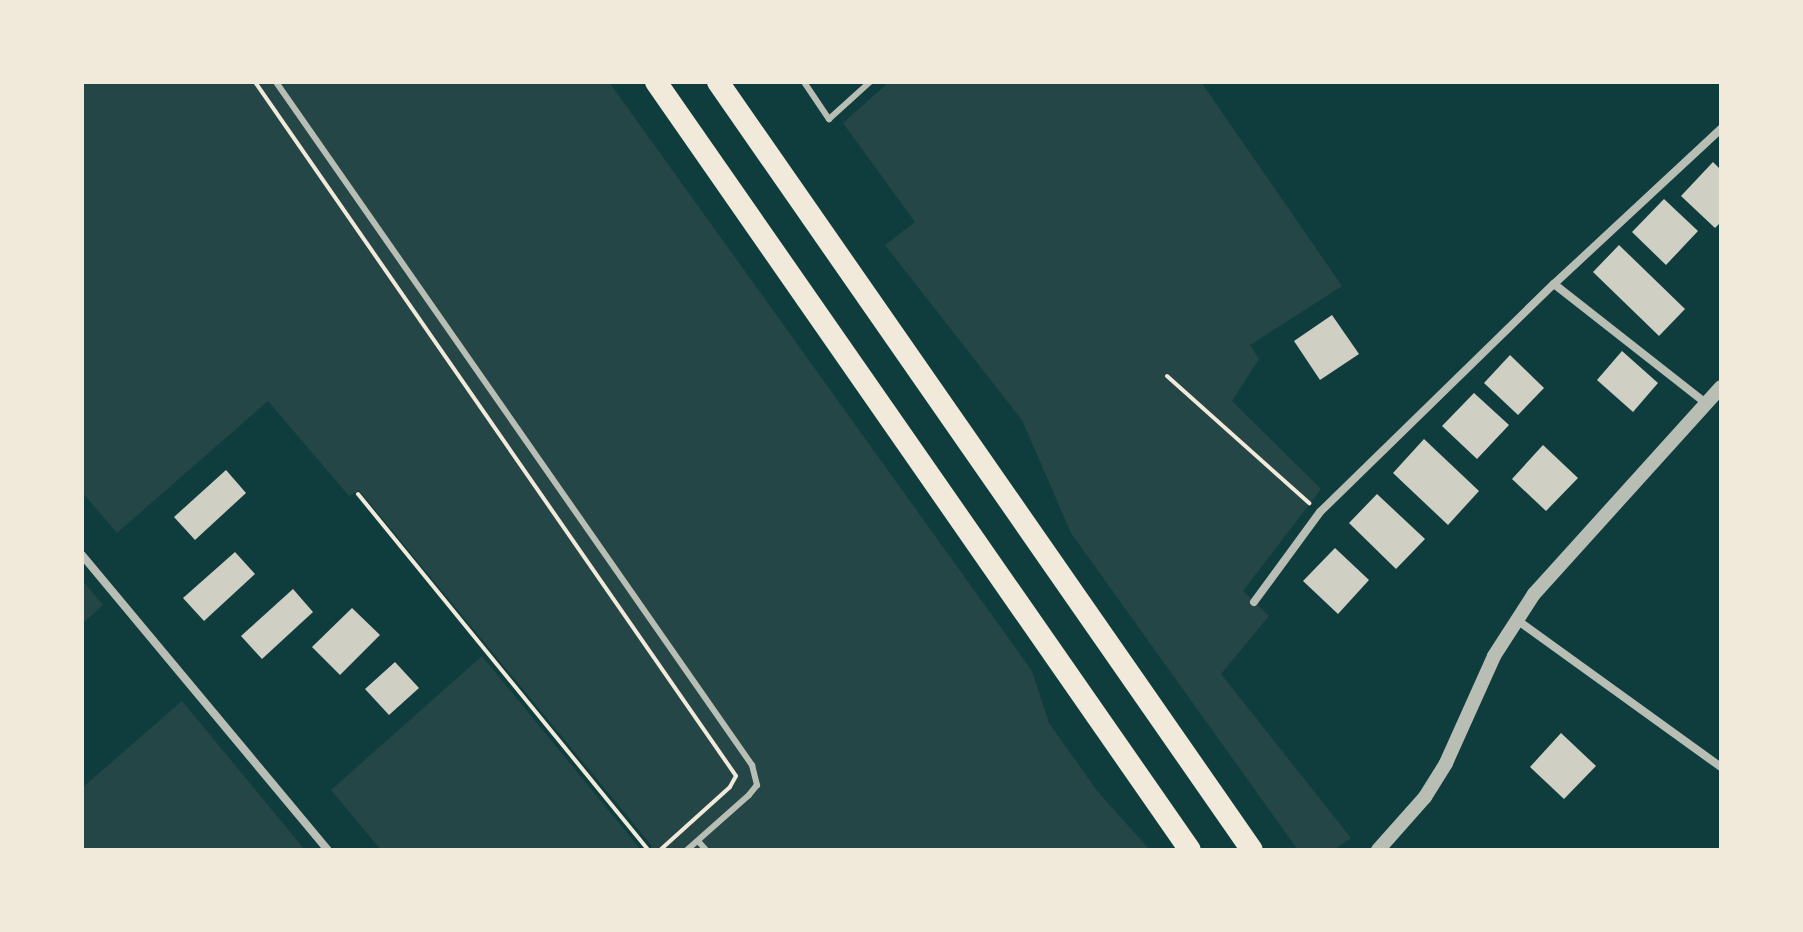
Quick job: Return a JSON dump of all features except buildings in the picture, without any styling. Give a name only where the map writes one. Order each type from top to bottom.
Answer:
[{"type":"highway","points":[[656,82],[1190,850]]},
{"type":"highway","points":[[718,82],[1252,850]]},
{"type":"street","points":[[1254,602],[1320,512],[1554,284],[1721,129]]},
{"type":"street","points":[[1554,284],[1706,403]]},
{"type":"street","points":[[1378,850],[1425,797],[1446,763],[1494,656],[1516,620],[1558,564],[1721,387]]},
{"type":"street","points":[[82,555],[328,850]]},
{"type":"street","points":[[1516,620],[1721,767]]},
{"type":"lane","points":[[276,82],[752,765],[757,785],[687,850]]},
{"type":"lane","points":[[804,82],[829,119],[870,82]]},
{"type":"lane","points":[[698,841],[706,850]]},
{"type":"path","points":[[255,82],[736,776],[730,787],[660,850]]},
{"type":"path","points":[[1167,376],[1320,512]]},
{"type":"path","points":[[358,494],[648,850]]},
{"type":"shaded area","points":[[82,82],[609,82],[1032,671],[1049,723],[1098,792],[1150,850],[649,850],[652,846],[359,490],[349,496],[268,401],[117,533],[82,492]]},
{"type":"shaded area","points":[[889,82],[1201,82],[1342,286],[1250,345],[1259,359],[1232,401],[1321,489],[1243,591],[1269,616],[1221,674],[1351,838],[1334,850],[1298,850],[1071,533],[1022,420],[885,245],[915,222],[843,123]]},
{"type":"shaded area","points":[[82,580],[103,605],[82,624]]},
{"type":"shaded area","points":[[482,656],[641,850],[381,850],[331,790]]},
{"type":"shaded area","points":[[182,701],[305,850],[82,850],[82,788]]}]
